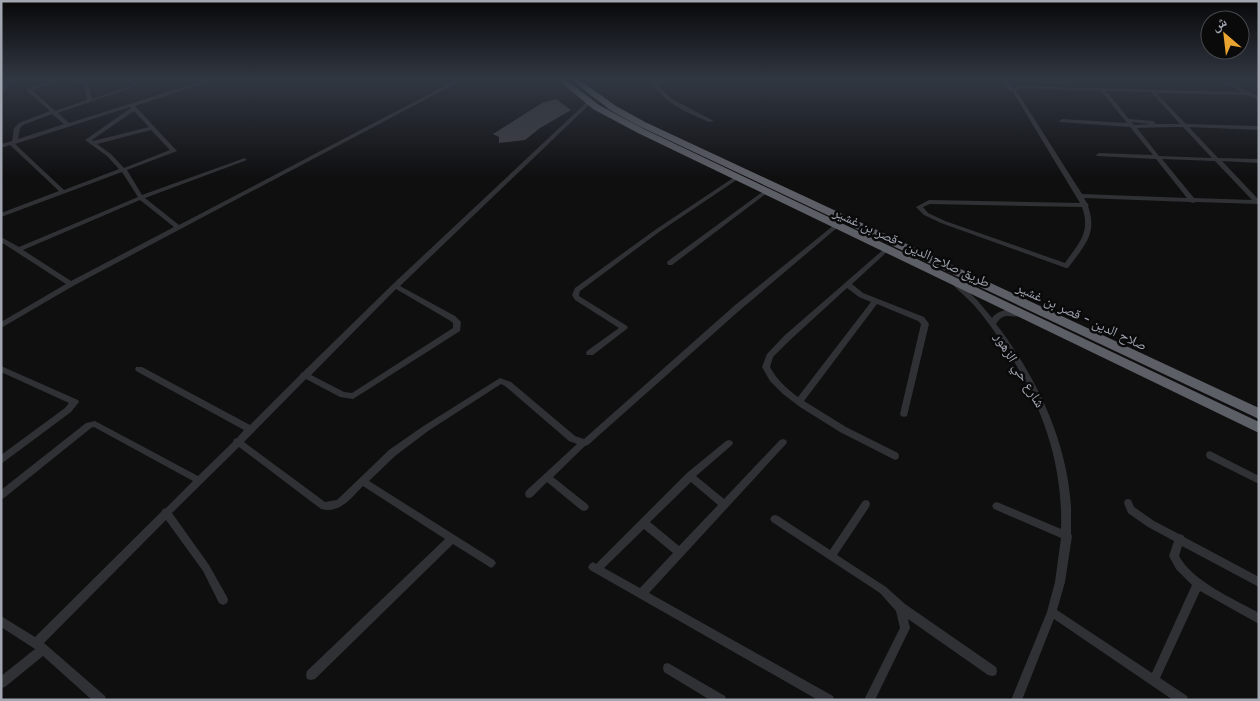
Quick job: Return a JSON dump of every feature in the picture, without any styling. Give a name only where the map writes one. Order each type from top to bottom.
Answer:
[{"type":"highway","name":"طريق صلاح الدين -قصر بن غشير","points":[[605,112],[625,124],[729,170],[736,178],[1259,428]]},
{"type":"highway","name":"صلاح الدين - قصر بن غشير","points":[[621,112],[729,170],[1259,414]]},
{"type":"street","points":[[13,142],[17,128],[21,124],[54,112],[68,125]]},
{"type":"street","points":[[1,146],[115,112]]},
{"type":"street","points":[[125,112],[88,140],[123,169],[142,198],[178,227]]},
{"type":"street","points":[[1,215],[174,151],[136,112]]},
{"type":"street","points":[[1,325],[71,284],[399,112]]},
{"type":"street","points":[[1,683],[40,647],[166,512],[249,429],[395,286],[579,112]]},
{"type":"street","points":[[692,112],[711,120]]},
{"type":"street","points":[[1025,112],[1086,205],[1091,221],[1088,236],[1066,266],[950,225],[920,210],[920,206],[930,202],[1086,205]]},
{"type":"street","points":[[1121,112],[1193,201]]},
{"type":"street","points":[[1172,112],[1258,202]]},
{"type":"street","points":[[1062,121],[1259,128]]},
{"type":"street","points":[[1131,124],[1170,125]]},
{"type":"street","points":[[93,143],[152,128]]},
{"type":"street","points":[[13,142],[62,191]]},
{"type":"street","points":[[1099,155],[1259,161]]},
{"type":"street","points":[[18,250],[142,198],[244,160]]},
{"type":"street","points":[[590,353],[624,328],[577,298],[575,295],[577,290],[657,230],[736,178]]},
{"type":"street","points":[[670,263],[765,192]]},
{"type":"street","points":[[1080,196],[1258,202]]},
{"type":"street","points":[[529,494],[582,444],[599,432],[672,365],[836,226]]},
{"type":"street","points":[[1,239],[71,284]]},
{"type":"street","points":[[886,250],[787,338],[767,360],[768,372],[774,382],[799,402],[894,456]]},
{"type":"street","name":"شارع حي الزهور","points":[[956,284],[979,306],[1024,371],[1048,416],[1064,474],[1067,511],[1060,584],[1052,612],[1016,700]]},
{"type":"street","points":[[848,285],[854,291],[921,320],[926,324],[904,414]]},
{"type":"street","points":[[304,375],[343,395],[353,396],[457,329],[457,322],[452,318],[395,286]]},
{"type":"street","points":[[799,402],[876,301]]},
{"type":"street","points":[[992,324],[996,317],[1002,313],[1023,314]]},
{"type":"street","points":[[1,369],[75,402],[68,410],[1,460]]},
{"type":"street","points":[[140,370],[249,429]]},
{"type":"street","points":[[237,441],[324,506],[339,504],[392,453],[500,381],[508,384],[572,439],[582,444]]},
{"type":"street","points":[[1,494],[89,426],[95,424],[198,480]]},
{"type":"street","points":[[641,594],[783,442]]},
{"type":"street","points":[[729,443],[690,476],[644,523],[595,568],[829,700]]},
{"type":"street","points":[[1210,455],[1259,480]]},
{"type":"street","points":[[690,476],[724,505]]},
{"type":"street","points":[[547,477],[584,507]]},
{"type":"street","points":[[364,482],[491,562]]},
{"type":"street","points":[[1128,503],[1131,510],[1138,516],[1259,582]]},
{"type":"street","points":[[831,556],[866,504]]},
{"type":"street","points":[[997,506],[1066,536]]},
{"type":"street","points":[[166,512],[206,568],[224,600]]},
{"type":"street","points":[[776,519],[883,590],[901,608],[992,671]]},
{"type":"street","points":[[644,523],[680,553]]},
{"type":"street","points":[[311,675],[453,538]]},
{"type":"street","points":[[1180,538],[1174,560],[1187,575],[1198,584],[1259,619]]},
{"type":"street","points":[[1154,680],[1198,584]]},
{"type":"street","points":[[869,700],[905,628],[901,608]]},
{"type":"street","points":[[1052,612],[1182,700]]},
{"type":"street","points":[[1,621],[40,647],[102,700]]},
{"type":"street","points":[[668,668],[721,700]]},
{"type":"building","points":[[528,112],[568,112],[540,128],[525,140],[499,143],[499,137],[493,134]]}]
